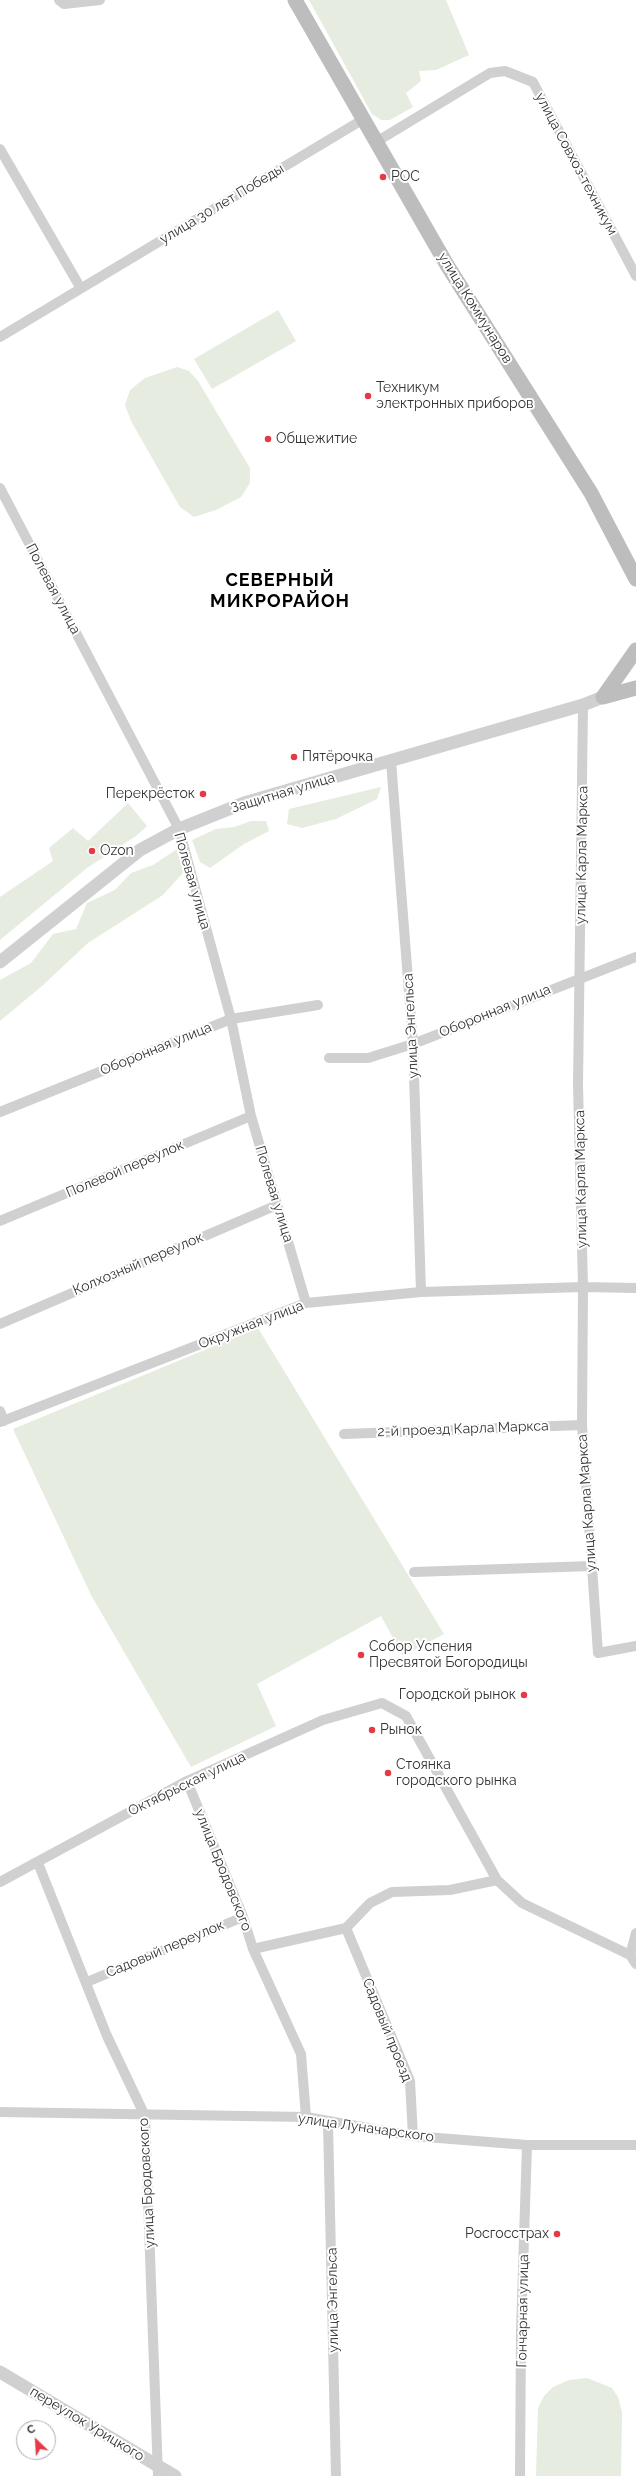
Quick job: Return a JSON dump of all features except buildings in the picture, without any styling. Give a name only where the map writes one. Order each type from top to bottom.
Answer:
[{"type":"main road","name":"улица Коммунаров","points":[[295,0],[362,120],[447,264],[591,493],[636,579]]},
{"type":"main road","points":[[603,697],[636,650]]},
{"type":"main road","points":[[623,669],[636,660]]},
{"type":"main road","points":[[603,697],[636,688]]},
{"type":"street","points":[[59,0],[64,4],[100,0]]},
{"type":"street","name":"улица Совхоз-техникум","points":[[376,142],[490,73],[505,71],[533,82],[636,276]]},
{"type":"street","name":"улица 30 лет Победы","points":[[0,337],[80,287],[362,120]]},
{"type":"street","points":[[0,149],[80,287]]},
{"type":"street","name":"Полевая улица","points":[[0,488],[179,829],[231,1019],[250,1116],[306,1303]]},
{"type":"street","name":"Защитная улица","points":[[0,962],[140,850],[179,829],[244,804],[583,705],[603,697]]},
{"type":"street","name":"улица Карла Маркса","points":[[583,705],[578,1084],[584,1287],[582,1425],[598,1653],[636,1646]]},
{"type":"street","name":"улица Энгельса","points":[[391,761],[413,1044],[421,1292]]},
{"type":"street","name":"Оборонная улица","points":[[329,1058],[368,1058],[413,1044],[580,977],[636,957]]},
{"type":"street","name":"Оборонная улица","points":[[0,1112],[231,1019],[318,1005]]},
{"type":"street","name":"Полевой переулок","points":[[0,1221],[250,1116]]},
{"type":"street","name":"Колхозный переулок","points":[[0,1324],[277,1205]]},
{"type":"street","name":"Окружная улица","points":[[2,1422],[306,1303],[421,1292],[584,1287],[636,1288]]},
{"type":"street","points":[[0,1411],[2,1422]]},
{"type":"street","name":"2-й проезд Карла Маркса","points":[[344,1434],[582,1425]]},
{"type":"street","points":[[414,1572],[592,1566]]},
{"type":"street","name":"Октябрьская улица","points":[[0,1882],[187,1782],[323,1720],[382,1703],[406,1716],[497,1880]]},
{"type":"street","name":"улица Бродовского","points":[[187,1782],[243,1917],[253,1949],[301,2054],[306,2118]]},
{"type":"street","name":"улица Бродовского","points":[[38,1863],[87,1982],[107,2036],[145,2116],[158,2471]]},
{"type":"street","points":[[253,1949],[346,1928],[370,1903],[392,1892],[450,1890],[497,1880],[522,1903],[633,1960],[636,1933]]},
{"type":"street","name":"Садовый переулок","points":[[87,1982],[243,1917]]},
{"type":"street","name":"Садовый проезд","points":[[346,1928],[410,2081],[413,2136]]},
{"type":"street","name":"улица Луначарского","points":[[0,2112],[306,2118],[328,2123],[413,2136],[527,2145],[636,2145]]},
{"type":"street","name":"улица Энгельса","points":[[328,2123],[336,2476]]},
{"type":"street","name":"Гончарная улица","points":[[520,2476],[521,2331],[527,2145]]},
{"type":"street","name":"переулок Урицкого","points":[[0,2372],[158,2471],[175,2476]]},
{"type":"shaded area","points":[[309,0],[446,0],[469,55],[436,70],[419,71],[421,81],[406,93],[413,107],[390,120],[381,120],[372,114]]},
{"type":"shaded area","points":[[278,310],[296,341],[212,389],[194,359]]},
{"type":"shaded area","points":[[177,367],[189,371],[198,381],[250,468],[250,483],[241,497],[216,510],[194,517],[180,507],[131,421],[125,405],[130,390],[145,378]]},
{"type":"shaded area","points":[[381,787],[377,799],[336,819],[302,828],[287,824],[289,809]]},
{"type":"shaded area","points":[[128,803],[147,826],[136,836],[87,868],[0,940],[0,897],[53,861],[49,848],[73,828],[88,841]]},
{"type":"shaded area","points":[[251,821],[266,821],[269,831],[244,844],[210,868],[200,862],[192,840],[216,829],[234,827]]},
{"type":"shaded area","points":[[177,849],[183,873],[163,895],[88,943],[42,986],[0,1021],[0,980],[31,963],[53,934],[76,929],[87,903],[115,890],[131,873],[153,865]]},
{"type":"shaded area","points":[[258,1328],[444,1634],[403,1656],[381,1616],[257,1684],[276,1726],[191,1767],[91,1595],[13,1429]]},
{"type":"shaded area","points":[[587,2378],[612,2388],[618,2397],[622,2412],[621,2476],[536,2476],[538,2408],[544,2396],[553,2387],[569,2380]]},
{"type":"place","name":"РОС","points":[[383,177]]},
{"type":"place","name":"Техникум электронных приборов","points":[[368,396]]},
{"type":"place","name":"Общежитие","points":[[268,439]]},
{"type":"place","name":"Пятёрочка","points":[[294,757]]},
{"type":"place","name":"Перекрёсток","points":[[203,794]]},
{"type":"place","name":"Ozon","points":[[92,851]]},
{"type":"place","name":"Собор Успения Пресвятой Богородицы","points":[[361,1655]]},
{"type":"place","name":"Городской рынок","points":[[524,1695]]},
{"type":"place","name":"Рынок","points":[[372,1730]]},
{"type":"place","name":"Cтоянка городского рынка","points":[[388,1773]]},
{"type":"place","name":"Росгосстрах","points":[[557,2234]]},
{"type":"district","name":"СЕВЕРНЫЙ МИКРОРАЙОН","points":[[280,591]]}]
